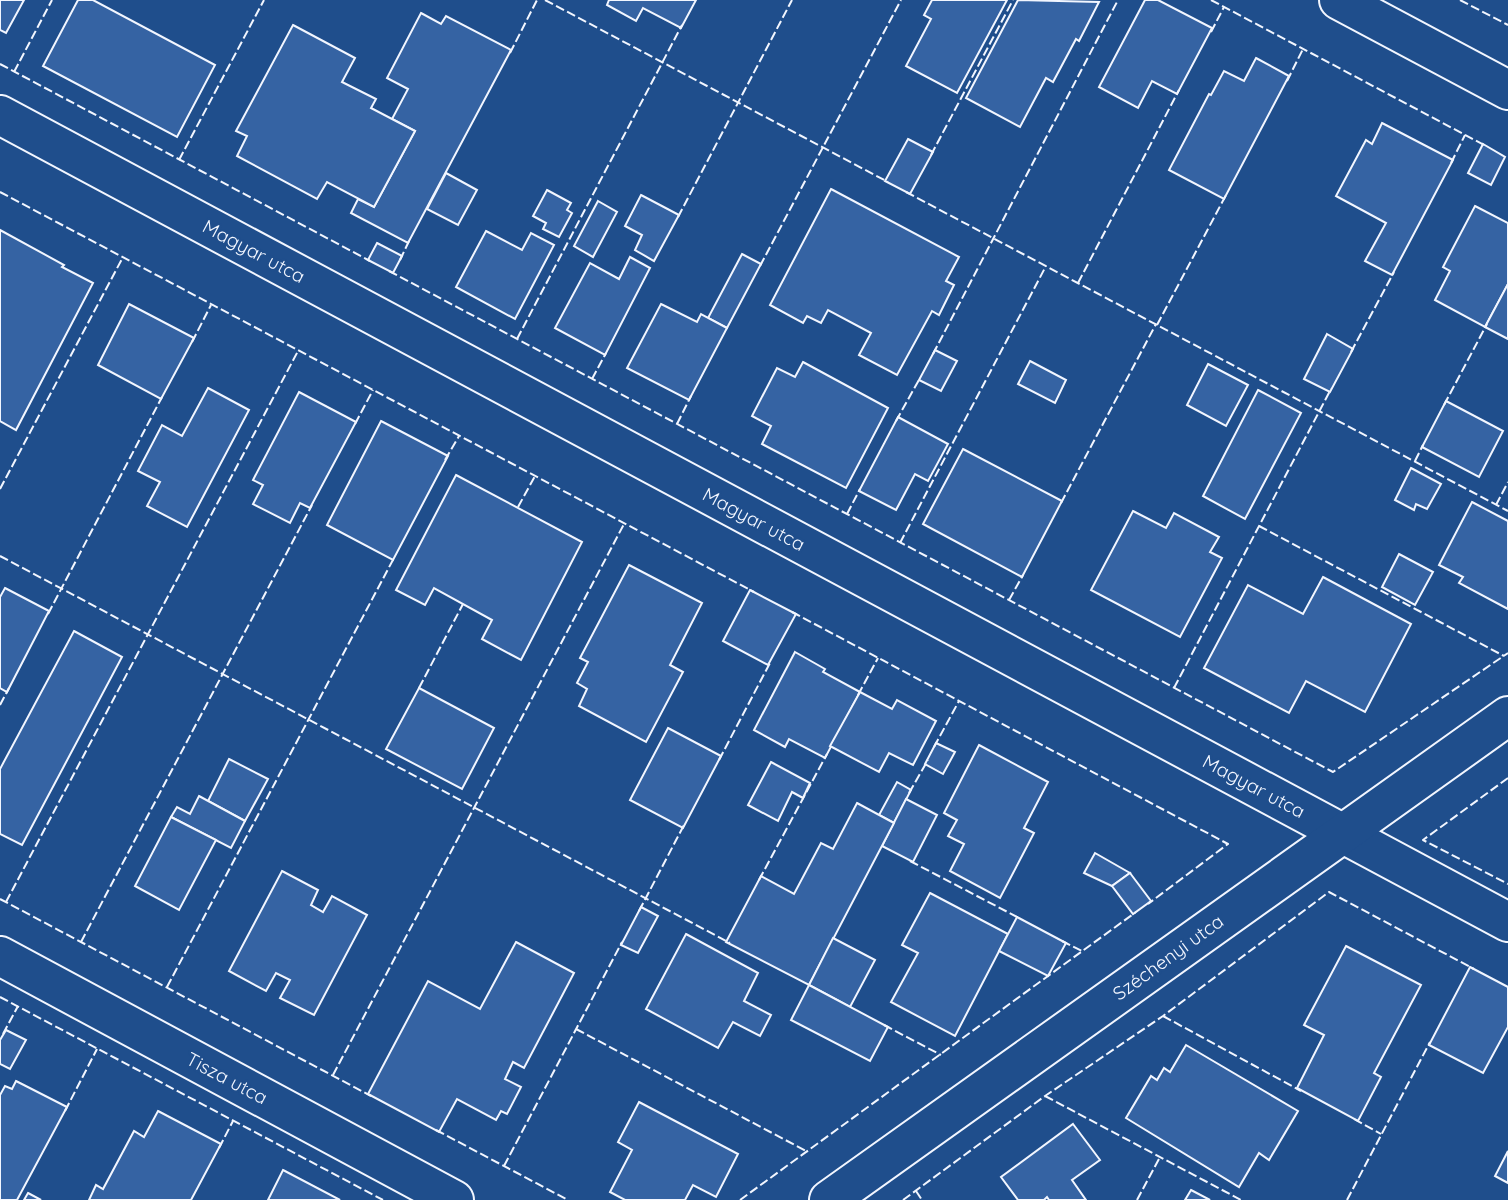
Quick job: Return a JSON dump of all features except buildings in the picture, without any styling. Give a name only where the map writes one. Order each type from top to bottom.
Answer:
[{"type":"street","points":[[1339,0],[1508,90]]},
{"type":"street","name":"Magyar utca","points":[[0,115],[1508,922]]},
{"type":"street","name":"Széchenyi utca","points":[[829,1200],[1508,716]]},
{"type":"street","name":"Tisza utca","points":[[0,956],[454,1200]]},
{"type":"fence","points":[[14,72],[52,0]]},
{"type":"fence","points":[[179,160],[264,0]]},
{"type":"fence","points":[[510,53],[537,0]]},
{"type":"fence","points":[[545,0],[888,182]]},
{"type":"fence","points":[[678,217],[792,0]]},
{"type":"fence","points":[[760,266],[901,0]]},
{"type":"fence","points":[[931,155],[1013,0]]},
{"type":"fence","points":[[933,354],[1118,0]]},
{"type":"fence","points":[[1211,0],[1486,146]]},
{"type":"fence","points":[[1460,0],[1508,25]]},
{"type":"fence","points":[[1211,32],[1224,7]]},
{"type":"fence","points":[[517,339],[682,25]]},
{"type":"fence","points":[[1287,81],[1303,49]]},
{"type":"fence","points":[[0,64],[370,261]]},
{"type":"fence","points":[[1078,283],[1179,90]]},
{"type":"fence","points":[[1451,163],[1465,135]]},
{"type":"fence","points":[[0,192],[754,592]]},
{"type":"fence","points":[[906,192],[1508,511]]},
{"type":"fence","points":[[1157,325],[1226,195]]},
{"type":"fence","points":[[400,260],[409,241]]},
{"type":"fence","points":[[0,489],[123,257]]},
{"type":"fence","points":[[900,543],[1046,266]]},
{"type":"fence","points":[[389,271],[1333,772],[1508,653]]},
{"type":"fence","points":[[1351,352],[1394,272]]},
{"type":"fence","points":[[192,342],[211,305]]},
{"type":"fence","points":[[1061,503],[1156,324]]},
{"type":"fence","points":[[1444,405],[1487,324]]},
{"type":"fence","points":[[6,902],[298,351]]},
{"type":"fence","points":[[592,379],[606,353]]},
{"type":"fence","points":[[896,421],[920,378]]},
{"type":"fence","points":[[1174,688],[1331,389]]},
{"type":"fence","points":[[355,424],[373,390]]},
{"type":"fence","points":[[677,424],[691,396]]},
{"type":"fence","points":[[48,614],[162,397]]},
{"type":"fence","points":[[445,460],[459,436]]},
{"type":"fence","points":[[1415,461],[1423,445]]},
{"type":"fence","points":[[518,507],[535,476]]},
{"type":"fence","points":[[1496,505],[1508,482]]},
{"type":"fence","points":[[847,514],[860,489]]},
{"type":"fence","points":[[81,942],[312,505]]},
{"type":"fence","points":[[333,1075],[624,524]]},
{"type":"fence","points":[[1259,526],[1504,656]]},
{"type":"fence","points":[[0,556],[730,943]]},
{"type":"fence","points":[[167,987],[395,556]]},
{"type":"fence","points":[[1009,600],[1023,575]]},
{"type":"fence","points":[[419,688],[463,604]]},
{"type":"fence","points":[[792,612],[1228,844],[1148,904]]},
{"type":"fence","points":[[858,695],[878,658]]},
{"type":"fence","points":[[719,760],[771,661]]},
{"type":"fence","points":[[0,705],[9,688]]},
{"type":"fence","points":[[934,747],[959,701]]},
{"type":"fence","points":[[759,880],[827,754]]},
{"type":"fence","points":[[909,793],[928,760]]},
{"type":"fence","points":[[1508,778],[1423,840],[1508,884]]},
{"type":"fence","points":[[639,911],[684,825]]},
{"type":"fence","points":[[910,861],[1019,918]]},
{"type":"fence","points":[[903,1200],[1045,1096],[1163,1016],[1329,892],[1474,969]]},
{"type":"fence","points":[[0,899],[371,1096]]},
{"type":"fence","points":[[740,1200],[1136,912]]},
{"type":"fence","points":[[1062,941],[1084,952]]},
{"type":"fence","points":[[504,1166],[622,942]]},
{"type":"fence","points":[[0,997],[383,1200]]},
{"type":"fence","points":[[3,1034],[18,1006]]},
{"type":"fence","points":[[1163,1016],[1301,1091]]},
{"type":"fence","points":[[884,1025],[941,1055]]},
{"type":"fence","points":[[576,1029],[808,1152]]},
{"type":"fence","points":[[1347,1200],[1430,1042]]},
{"type":"fence","points":[[65,1111],[97,1049]]},
{"type":"fence","points":[[1045,1096],[1241,1200]]},
{"type":"fence","points":[[1354,1119],[1381,1134]]},
{"type":"fence","points":[[219,1148],[233,1121]]},
{"type":"fence","points":[[436,1130],[568,1200]]},
{"type":"fence","points":[[1137,1200],[1160,1157]]},
{"type":"fence","points":[[916,1191],[922,1200]]}]
